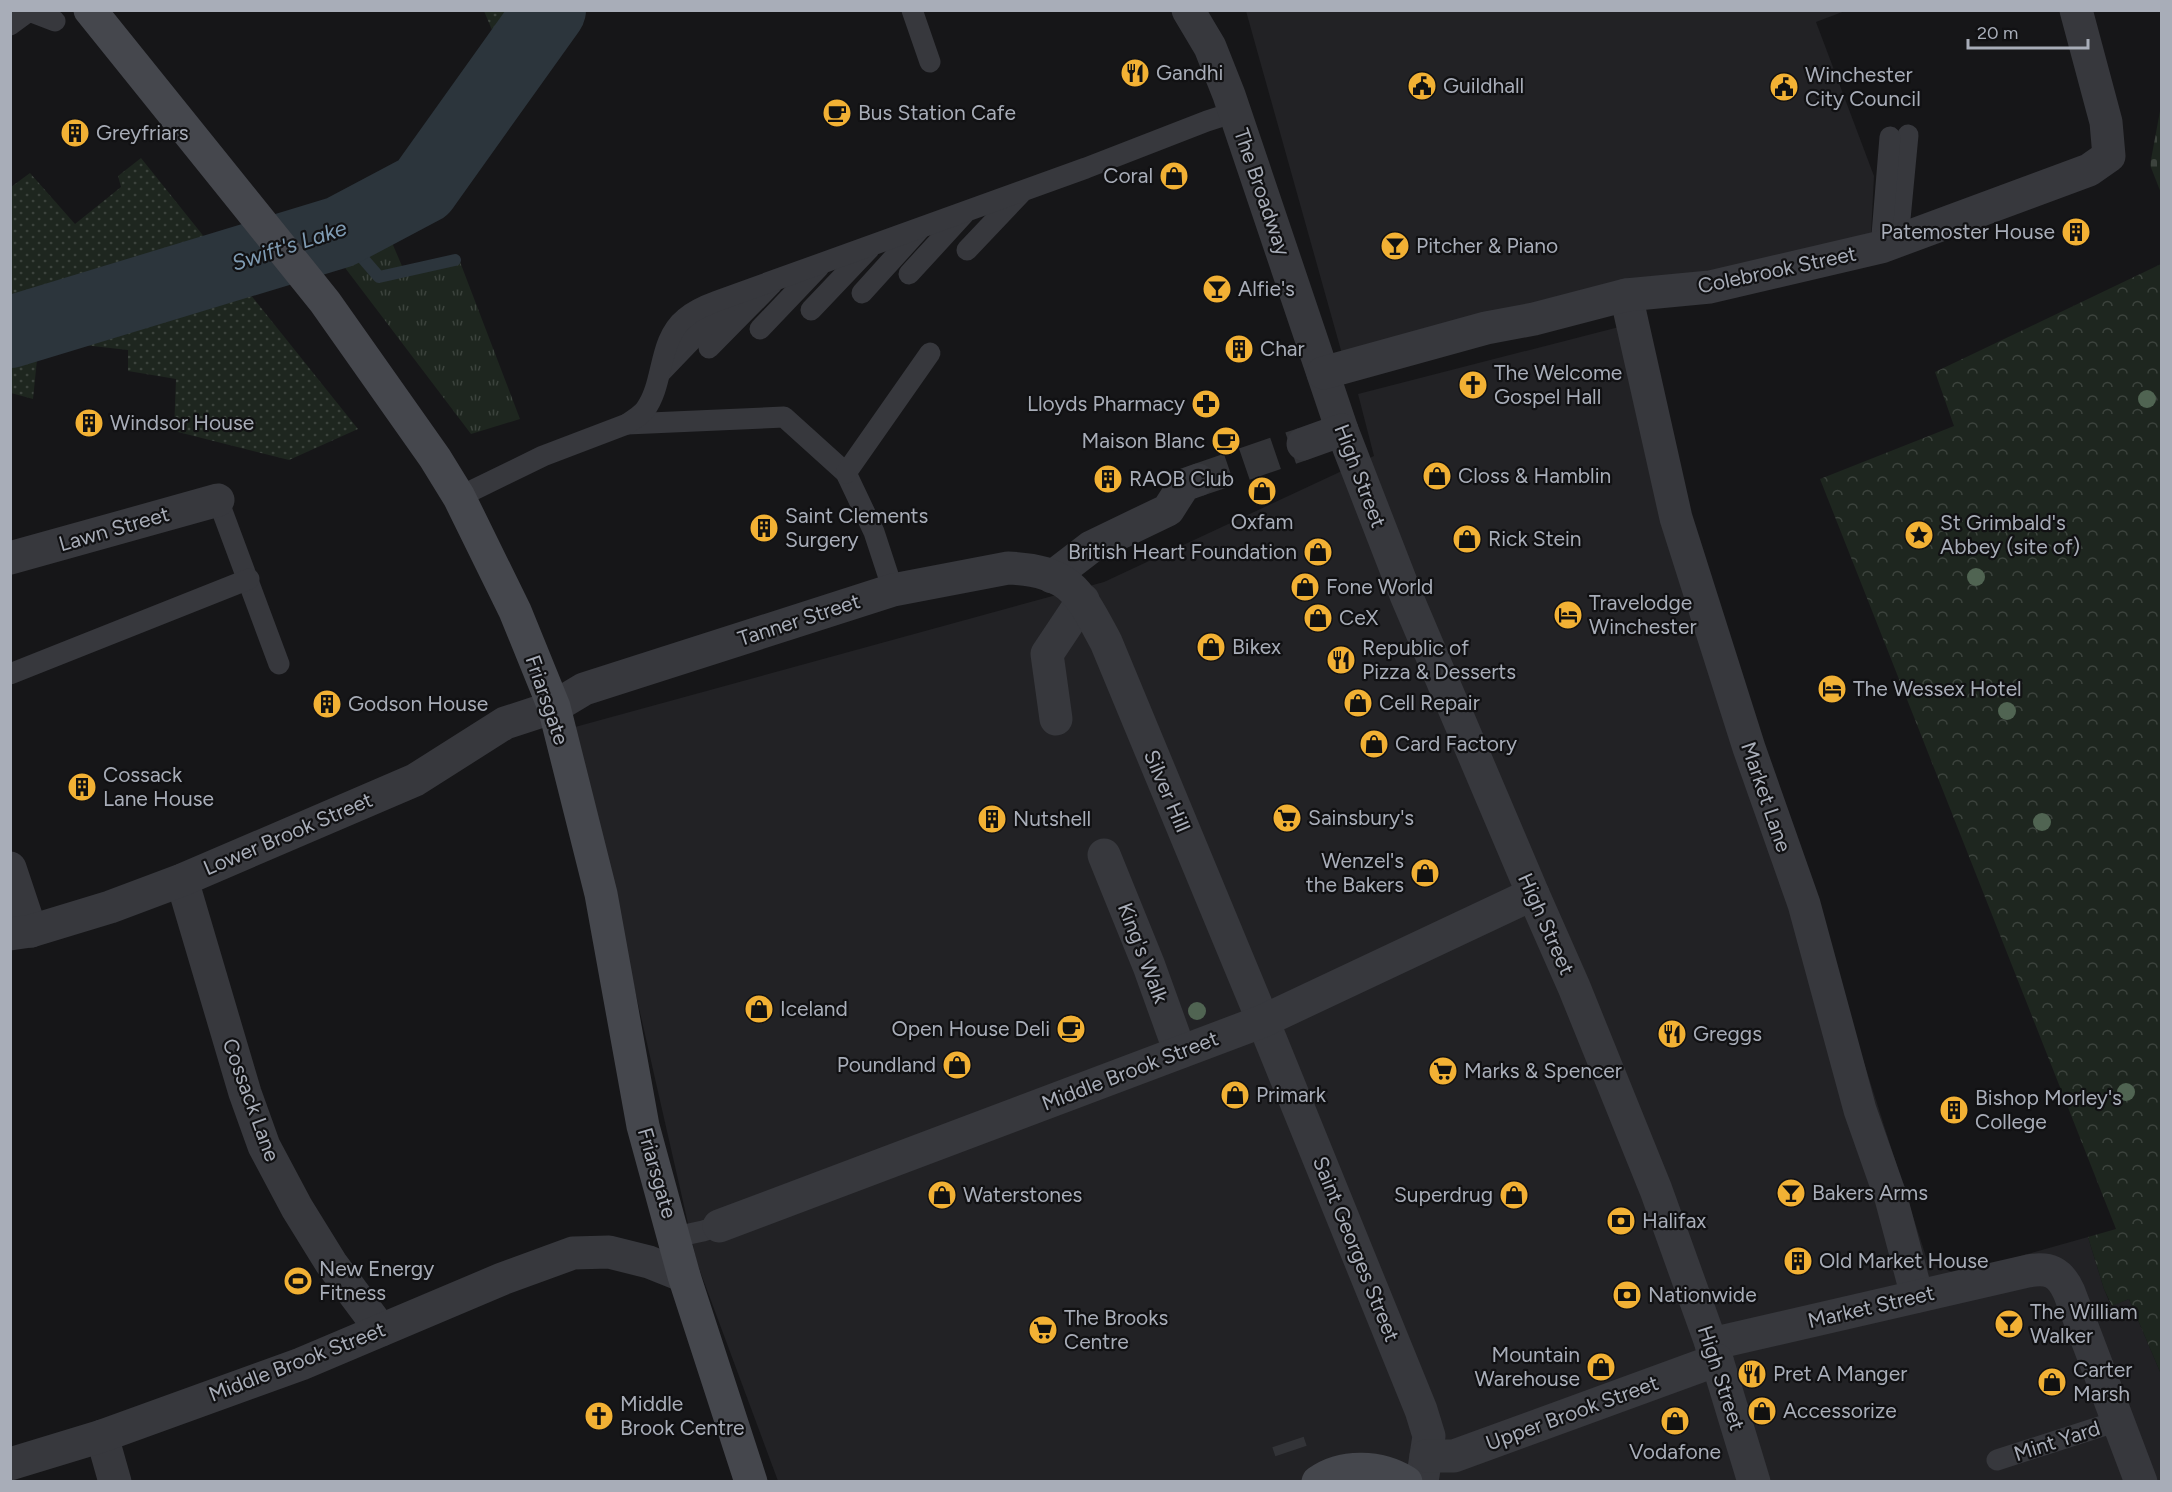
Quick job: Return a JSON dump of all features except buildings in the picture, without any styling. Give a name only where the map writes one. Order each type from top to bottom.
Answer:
[{"type":"main road","name":"Friarsgate","points":[[97,17],[325,302],[435,458],[459,497],[515,611],[554,707],[601,894],[643,1126],[684,1276],[751,1482]]},
{"type":"main road","points":[[1318,1482],[1345,1470],[1375,1470],[1406,1482]]},
{"type":"street","name":"The Broadway","points":[[1188,10],[1210,47],[1235,112],[1323,373]]},
{"type":"street","name":"The Broadway","points":[[1208,10],[1210,47]]},
{"type":"street","name":"Colebrook Street","points":[[1323,373],[1486,328],[1534,319],[1626,295],[1710,287],[1889,243],[2089,170],[2109,156],[2106,122],[2076,10]]},
{"type":"street","name":"Market Lane","points":[[1626,295],[1676,518],[1749,748],[1804,904],[1860,1110],[1891,1198],[1917,1296]]},
{"type":"street","name":"High Street","points":[[1323,373],[1342,430],[1406,595],[1574,987],[1656,1190],[1714,1352],[1754,1482]]},
{"type":"street","points":[[1303,444],[1342,430]]},
{"type":"street","points":[[1052,577],[1091,548],[1168,510],[1184,485],[1198,480]]},
{"type":"street","name":"Lawn Street","points":[[10,558],[218,500]]},
{"type":"street","name":"Tanner Street","points":[[554,707],[584,689],[893,590],[1008,568],[1026,569],[1052,577]]},
{"type":"street","name":"Silver Hill","points":[[1052,577],[1070,586],[1083,600],[1106,642],[1263,1021]]},
{"type":"street","points":[[1056,719],[1047,654],[1083,600]]},
{"type":"street","name":"Lower Brook Street","points":[[21,932],[110,907],[182,880],[415,780],[505,723],[554,707]]},
{"type":"street","name":"King's Walk","points":[[1104,855],[1149,966],[1180,1052]]},
{"type":"street","points":[[10,868],[21,932]]},
{"type":"street","name":"Cossack Lane","points":[[182,880],[245,1093],[264,1146],[325,1254],[381,1330]]},
{"type":"street","name":"Middle Brook Street","points":[[719,1226],[1263,1021],[1533,894]]},
{"type":"street","name":"Saint Georges Street","points":[[1263,1021],[1421,1410],[1429,1436],[1424,1469]]},
{"type":"street","name":"Middle Brook Street","points":[[10,1464],[102,1436],[301,1364],[502,1279],[573,1253],[609,1252],[649,1262],[684,1276]]},
{"type":"street","name":"Market Street","points":[[1714,1352],[1917,1296],[2041,1269],[2053,1272],[2064,1280],[2118,1421]]},
{"type":"street","name":"Upper Brook Street","points":[[1424,1469],[1714,1352]]},
{"type":"street","points":[[2118,1421],[2141,1482]]},
{"type":"street","points":[[102,1436],[115,1482]]},
{"type":"lane","points":[[10,25],[29,10],[55,21]]},
{"type":"lane","points":[[912,10],[930,62]]},
{"type":"lane","points":[[459,497],[543,456],[627,424],[643,412],[649,405],[669,339],[678,324],[695,310],[1235,112]]},
{"type":"lane","points":[[1889,243],[1899,136]]},
{"type":"lane","points":[[968,250],[1024,190]]},
{"type":"lane","points":[[909,274],[966,211]]},
{"type":"lane","points":[[862,293],[921,227]]},
{"type":"lane","points":[[811,310],[874,244]]},
{"type":"lane","points":[[760,329],[824,262]]},
{"type":"lane","points":[[709,348],[776,280]]},
{"type":"lane","points":[[846,473],[930,353]]},
{"type":"lane","points":[[627,424],[784,417],[846,473],[874,532],[893,590]]},
{"type":"lane","points":[[218,500],[279,664]]},
{"type":"lane","points":[[10,674],[249,579]]},
{"type":"lane","points":[[675,1237],[719,1226]]},
{"type":"lane","name":"Mint Yard","points":[[1997,1460],[2118,1421]]},
{"type":"shaded area","points":[[1246,11],[1845,11],[1816,22],[1874,176],[1871,235],[1342,354]]},
{"type":"shaded area","points":[[1619,327],[1836,975],[1927,1260],[1956,1274],[2088,1237],[2111,1306],[2129,1299],[2161,1374],[2161,1481],[778,1481],[697,1263],[575,727],[1104,582],[1374,456],[1358,394]]},
{"type":"green space","points":[[484,11],[519,11],[497,42]]},
{"type":"green space","points":[[2161,106],[2161,193],[2150,165]]},
{"type":"green space","points":[[141,158],[358,429],[289,460],[174,431],[176,379],[128,371],[128,350],[39,340],[33,399],[11,393],[11,187],[30,173],[75,224],[121,187],[118,176]]},
{"type":"green space","points":[[381,217],[405,273],[457,254],[520,419],[471,434],[327,244]]},
{"type":"green space","points":[[2161,264],[2161,1374],[2129,1299],[2112,1306],[2104,1289],[2088,1237],[2116,1229],[1820,479],[1954,426],[1935,372]]},
{"type":"waterway","name":"Swift's Lake","points":[[10,332],[340,232],[423,188],[550,10]]},
{"type":"waterway","points":[[340,232],[379,277],[455,260]]},
{"type":"tunnel","points":[[1198,480],[1303,444]]},
{"type":"tunnel","points":[[1288,1442],[1291,1451]]},
{"type":"place","name":"Gandhi","points":[[1135,73]]},
{"type":"place","name":"Guildhall","points":[[1422,86]]},
{"type":"place","name":"Winchester City Council","points":[[1784,87]]},
{"type":"place","name":"Bus Station Cafe","points":[[837,113]]},
{"type":"place","name":"Greyfriars","points":[[75,133]]},
{"type":"place","name":"Coral","points":[[1174,176]]},
{"type":"place","name":"Patemoster House","points":[[2076,232]]},
{"type":"place","name":"Pitcher & Piano","points":[[1395,246]]},
{"type":"place","name":"Alfie's","points":[[1217,289]]},
{"type":"place","name":"Char","points":[[1239,349]]},
{"type":"place","name":"The Welcome Gospel Hall","points":[[1473,385]]},
{"type":"place","name":"Lloyds Pharmacy","points":[[1206,404]]},
{"type":"place","name":"Windsor House","points":[[89,423]]},
{"type":"place","name":"Maison Blanc","points":[[1226,441]]},
{"type":"place","name":"Closs & Hamblin","points":[[1437,476]]},
{"type":"place","name":"RAOB Club","points":[[1108,479]]},
{"type":"place","name":"Oxfam","points":[[1262,491]]},
{"type":"place","name":"Saint Clements Surgery","points":[[764,528]]},
{"type":"place","name":"St Grimbald's Abbey (site of)","points":[[1919,535]]},
{"type":"place","name":"Rick Stein","points":[[1467,539]]},
{"type":"place","name":"British Heart Foundation","points":[[1318,552]]},
{"type":"place","name":"Fone World","points":[[1305,587]]},
{"type":"place","name":"Travelodge Winchester","points":[[1568,615]]},
{"type":"place","name":"CeX","points":[[1318,618]]},
{"type":"place","name":"Bikex","points":[[1211,647]]},
{"type":"place","name":"Republic of Pizza & Desserts","points":[[1341,660]]},
{"type":"place","name":"The Wessex Hotel","points":[[1832,689]]},
{"type":"place","name":"Cell Repair","points":[[1358,703]]},
{"type":"place","name":"Godson House","points":[[327,704]]},
{"type":"place","name":"Card Factory","points":[[1374,744]]},
{"type":"place","name":"Cossack Lane House","points":[[82,787]]},
{"type":"place","name":"Sainsbury's","points":[[1287,818]]},
{"type":"place","name":"Nutshell","points":[[992,819]]},
{"type":"place","name":"Wenzel's the Bakers","points":[[1425,873]]},
{"type":"place","name":"Iceland","points":[[759,1009]]},
{"type":"place","name":"Open House Deli","points":[[1071,1029]]},
{"type":"place","name":"Greggs","points":[[1672,1034]]},
{"type":"place","name":"Poundland","points":[[957,1065]]},
{"type":"place","name":"Marks & Spencer","points":[[1443,1071]]},
{"type":"place","name":"Primark","points":[[1235,1095]]},
{"type":"place","name":"Bishop Morley's College","points":[[1954,1110]]},
{"type":"place","name":"Bakers Arms","points":[[1791,1193]]},
{"type":"place","name":"Waterstones","points":[[942,1195]]},
{"type":"place","name":"Superdrug","points":[[1514,1195]]},
{"type":"place","name":"Halifax","points":[[1621,1221]]},
{"type":"place","name":"Old Market House","points":[[1798,1261]]},
{"type":"place","name":"New Energy Fitness","points":[[298,1281]]},
{"type":"place","name":"Nationwide","points":[[1627,1295]]},
{"type":"place","name":"The William Walker","points":[[2009,1324]]},
{"type":"place","name":"The Brooks Centre","points":[[1043,1330]]},
{"type":"place","name":"Mountain Warehouse","points":[[1601,1367]]},
{"type":"place","name":"Pret A Manger","points":[[1752,1374]]},
{"type":"place","name":"Carter Marsh","points":[[2052,1382]]},
{"type":"place","name":"Accessorize","points":[[1762,1411]]},
{"type":"place","name":"Middle Brook Centre","points":[[599,1416]]},
{"type":"place","name":"Vodafone","points":[[1675,1421]]}]
